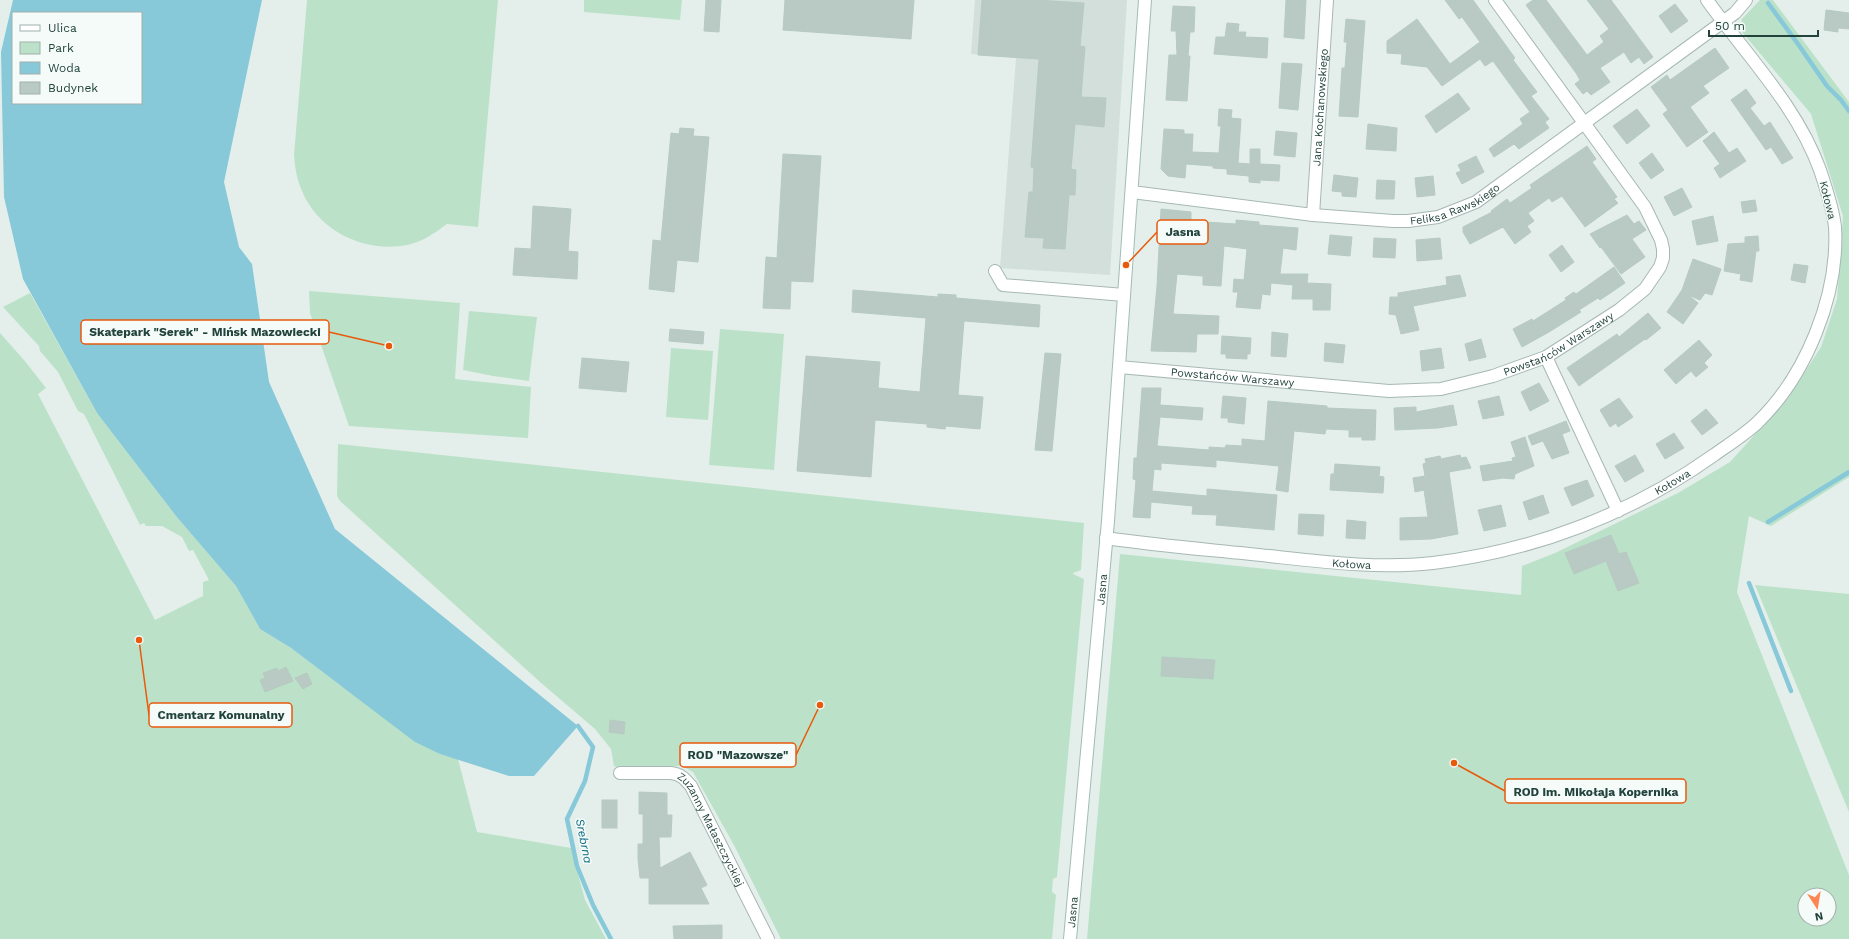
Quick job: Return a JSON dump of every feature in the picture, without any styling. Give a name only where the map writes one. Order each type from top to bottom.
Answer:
[{"type":"street","name":"Jasna","points":[[1070,939],[1108,521],[1145,0]]},
{"type":"street","name":"Jana Kochanowskiego","points":[[1313,215],[1327,0]]},
{"type":"street","name":"Powstańców Warszawy","points":[[1119,367],[1389,392],[1441,389],[1520,368],[1546,357],[1620,310],[1645,289],[1655,275],[1663,258],[1661,240],[1645,207],[1495,0]]},
{"type":"street","name":"Kołowa","points":[[1106,538],[1359,565],[1431,563],[1500,552],[1574,530],[1618,511],[1696,468],[1757,423],[1780,395],[1800,366],[1816,337],[1827,303],[1833,265],[1835,229],[1833,214],[1820,169],[1807,138],[1791,113],[1707,0]]},
{"type":"street","name":"Feliksa Rawskiego","points":[[1132,192],[1313,215],[1393,221],[1408,221],[1438,217],[1476,202],[1735,13],[1746,0]]},
{"type":"street","points":[[995,271],[1003,285],[1124,294]]},
{"type":"street","points":[[1546,357],[1618,511]]},
{"type":"street","name":"Zuzanny Małaszczyckiej","points":[[620,773],[671,773],[679,774],[687,780],[768,939]]},
{"type":"shaded area","points":[[975,0],[1127,0],[1110,275],[1000,268],[1016,58],[971,54]]},
{"type":"green space","points":[[307,0],[498,0],[478,227],[447,224],[428,237],[413,244],[391,247],[375,246],[345,236],[332,228],[320,218],[310,205],[299,183],[294,155]]},
{"type":"green space","points":[[584,0],[682,0],[680,20],[584,12]]},
{"type":"green space","points":[[1760,0],[1773,0],[1849,102],[1849,477],[1771,526],[1749,516],[1737,592],[1849,875],[1849,939],[1087,939],[1120,554],[1521,595],[1522,566],[1555,553],[1678,493],[1730,462],[1788,398],[1821,347],[1837,299],[1843,216],[1811,114],[1742,32],[1745,29],[1741,20]]},
{"type":"green space","points":[[309,291],[460,303],[455,379],[531,387],[528,438],[349,426],[310,313]]},
{"type":"green space","points":[[30,293],[97,413],[176,516],[236,586],[260,629],[291,648],[337,683],[440,754],[458,759],[477,832],[571,848],[585,900],[606,939],[0,939],[0,333],[46,388],[38,394],[155,620],[203,596],[203,582],[209,580],[193,550],[189,551],[182,537],[162,526],[146,526],[144,523],[140,525],[84,414],[78,411],[58,372],[40,351],[39,346],[3,307]]},
{"type":"green space","points":[[469,311],[537,317],[529,381],[463,370]]},
{"type":"green space","points":[[720,329],[784,334],[774,470],[709,465]]},
{"type":"green space","points":[[671,348],[713,351],[708,420],[666,417]]},
{"type":"green space","points":[[338,444],[1084,523],[1081,570],[1073,573],[1084,579],[1057,877],[1053,879],[1052,892],[1056,895],[1052,939],[781,939],[735,847],[693,772],[682,766],[614,766],[611,749],[595,729],[540,682],[340,501],[337,496]]},
{"type":"green space","points":[[1755,585],[1849,594],[1849,812]]},
{"type":"water","points":[[13,0],[262,0],[224,182],[239,247],[252,264],[269,382],[335,529],[578,726],[534,776],[509,776],[440,754],[415,742],[291,648],[260,629],[236,586],[176,516],[97,413],[23,279],[4,197],[1,52]]},
{"type":"building","points":[[706,0],[721,0],[719,32],[704,31]]},
{"type":"building","points":[[785,0],[914,0],[911,39],[783,30]]},
{"type":"building","points":[[982,0],[1037,0],[1084,3],[1080,46],[1085,47],[1081,97],[1106,98],[1104,127],[1075,124],[1071,169],[1076,170],[1075,195],[1069,195],[1065,249],[1043,248],[1044,238],[1025,237],[1029,192],[1033,192],[1034,168],[1031,167],[1039,59],[978,55]]},
{"type":"building","points":[[1286,0],[1306,0],[1304,39],[1284,37]]},
{"type":"building","points":[[1445,0],[1473,0],[1515,58],[1513,60],[1537,92],[1531,96],[1549,119],[1545,122],[1549,128],[1519,149],[1514,144],[1494,157],[1489,149],[1523,124],[1520,119],[1530,112],[1493,61],[1485,66],[1480,59],[1442,86],[1427,67],[1401,64],[1402,54],[1387,53],[1387,41],[1417,19],[1450,64],[1480,42],[1462,17],[1459,19]]},
{"type":"building","points":[[1533,0],[1546,0],[1587,55],[1604,42],[1600,36],[1609,29],[1587,0],[1611,0],[1653,57],[1644,64],[1639,57],[1631,63],[1624,52],[1600,68],[1610,82],[1591,95],[1587,91],[1583,94],[1575,84],[1580,80],[1576,73],[1526,5]]},
{"type":"building","points":[[1675,4],[1688,21],[1671,33],[1659,16]]},
{"type":"building","points":[[1173,6],[1195,7],[1194,32],[1190,32],[1187,101],[1166,100],[1169,55],[1177,55],[1176,31],[1171,31]]},
{"type":"building","points":[[1826,10],[1849,13],[1849,29],[1838,28],[1838,32],[1824,30]]},
{"type":"building","points":[[1346,19],[1365,21],[1358,117],[1339,116],[1342,68],[1345,68],[1347,42],[1344,42]]},
{"type":"building","points":[[1227,23],[1239,24],[1238,32],[1246,32],[1245,37],[1268,38],[1267,58],[1214,54],[1216,37],[1225,37]]},
{"type":"building","points":[[1715,48],[1729,68],[1703,86],[1709,93],[1690,107],[1708,132],[1687,147],[1663,114],[1668,110],[1651,87],[1667,75],[1670,80]]},
{"type":"building","points":[[1282,63],[1302,64],[1298,110],[1279,108]]},
{"type":"building","points":[[1746,89],[1756,103],[1750,108],[1764,126],[1770,122],[1793,158],[1782,164],[1771,147],[1766,150],[1731,100]]},
{"type":"building","points":[[1458,93],[1470,109],[1436,133],[1425,116]]},
{"type":"building","points":[[1219,109],[1232,110],[1231,118],[1241,119],[1238,163],[1250,164],[1250,149],[1260,149],[1260,164],[1280,165],[1279,181],[1260,180],[1260,183],[1249,182],[1249,176],[1227,174],[1227,169],[1213,168],[1213,166],[1186,164],[1185,178],[1168,176],[1161,169],[1164,129],[1184,130],[1184,134],[1193,134],[1192,152],[1219,153],[1221,126],[1218,126]]},
{"type":"building","points":[[1637,109],[1650,126],[1627,144],[1613,126]]},
{"type":"building","points":[[1368,124],[1397,128],[1396,151],[1366,149]]},
{"type":"building","points":[[680,128],[694,129],[693,136],[709,137],[698,262],[677,260],[674,292],[649,289],[653,240],[661,241],[671,133],[679,134]]},
{"type":"building","points":[[1276,131],[1297,133],[1295,157],[1274,155]]},
{"type":"building","points":[[1714,132],[1729,153],[1737,148],[1746,161],[1720,178],[1714,168],[1720,164],[1703,141]]},
{"type":"building","points":[[1587,146],[1596,159],[1592,162],[1617,197],[1614,199],[1618,203],[1585,227],[1562,196],[1552,202],[1549,198],[1528,213],[1534,221],[1527,226],[1531,232],[1515,244],[1503,227],[1470,244],[1463,232],[1463,227],[1492,212],[1491,211],[1507,199],[1510,203],[1532,188],[1530,185]]},
{"type":"building","points":[[1652,153],[1664,170],[1651,179],[1639,163]]},
{"type":"building","points":[[783,154],[821,156],[813,282],[791,281],[790,309],[763,308],[766,257],[777,258]]},
{"type":"building","points":[[1476,156],[1484,172],[1462,184],[1456,173],[1461,171],[1458,165]]},
{"type":"building","points":[[1334,175],[1358,178],[1356,197],[1342,196],[1342,192],[1332,191]]},
{"type":"building","points":[[1433,176],[1435,195],[1417,197],[1415,178]]},
{"type":"building","points":[[1377,180],[1395,181],[1394,199],[1376,199]]},
{"type":"building","points":[[1682,188],[1692,207],[1674,216],[1664,197]]},
{"type":"building","points":[[1755,200],[1757,211],[1743,213],[1741,202]]},
{"type":"building","points":[[533,206],[571,209],[568,251],[578,252],[577,279],[513,275],[515,248],[531,249]]},
{"type":"building","points":[[1161,209],[1191,212],[1191,221],[1236,224],[1236,220],[1259,222],[1259,225],[1298,228],[1296,250],[1283,248],[1280,274],[1308,274],[1307,283],[1331,284],[1330,310],[1313,310],[1313,299],[1292,299],[1293,285],[1271,283],[1270,295],[1262,294],[1260,309],[1236,307],[1238,292],[1233,292],[1234,279],[1244,280],[1247,249],[1224,246],[1221,286],[1203,285],[1203,276],[1177,274],[1173,314],[1219,316],[1218,334],[1197,334],[1196,352],[1151,351],[1157,286]]},
{"type":"building","points":[[1627,215],[1634,224],[1639,221],[1646,230],[1632,239],[1645,257],[1621,274],[1590,234]]},
{"type":"building","points":[[1713,216],[1718,241],[1697,245],[1692,221]]},
{"type":"building","points":[[1330,235],[1352,237],[1350,256],[1328,254]]},
{"type":"building","points":[[1758,236],[1759,251],[1756,251],[1752,282],[1740,280],[1741,274],[1724,271],[1728,244],[1745,243],[1745,237]]},
{"type":"building","points":[[1374,238],[1396,239],[1395,258],[1373,257]]},
{"type":"building","points":[[1440,238],[1442,259],[1417,261],[1416,240]]},
{"type":"building","points":[[1562,245],[1574,262],[1561,272],[1549,255]]},
{"type":"building","points":[[1693,259],[1721,269],[1712,295],[1705,293],[1700,300],[1688,295],[1698,303],[1683,324],[1667,312],[1682,290]]},
{"type":"building","points":[[1794,264],[1808,266],[1805,283],[1791,280]]},
{"type":"building","points":[[1614,267],[1625,283],[1600,300],[1598,298],[1579,310],[1581,312],[1549,332],[1522,347],[1513,329],[1532,319],[1533,321],[1566,300],[1565,298],[1574,292],[1576,294]]},
{"type":"building","points":[[1460,275],[1466,296],[1413,306],[1419,330],[1401,334],[1396,315],[1389,314],[1390,297],[1398,297],[1398,293],[1447,285],[1446,277]]},
{"type":"building","points":[[853,290],[938,297],[938,294],[956,295],[956,298],[1040,305],[1039,327],[964,321],[958,395],[983,397],[980,429],[946,426],[945,429],[927,427],[927,424],[875,420],[871,477],[797,471],[806,356],[880,362],[878,388],[920,392],[926,318],[852,312]]},
{"type":"building","points":[[1648,313],[1661,328],[1579,386],[1567,368],[1617,334],[1619,337]]},
{"type":"building","points":[[670,329],[704,332],[703,344],[669,341]]},
{"type":"building","points":[[1272,332],[1288,334],[1286,357],[1271,356]]},
{"type":"building","points":[[1222,336],[1251,338],[1250,354],[1247,354],[1247,359],[1226,358],[1226,354],[1221,354]]},
{"type":"building","points":[[1481,339],[1486,357],[1469,361],[1465,344]]},
{"type":"building","points":[[1699,340],[1712,355],[1704,363],[1708,367],[1696,377],[1691,371],[1676,384],[1664,370]]},
{"type":"building","points":[[1325,343],[1345,345],[1343,363],[1324,361]]},
{"type":"building","points":[[1441,348],[1444,368],[1422,371],[1420,351]]},
{"type":"building","points":[[1045,353],[1061,354],[1052,451],[1035,450]]},
{"type":"building","points":[[582,358],[629,362],[626,392],[579,388]]},
{"type":"building","points":[[1539,383],[1549,401],[1530,411],[1521,392]]},
{"type":"building","points":[[1142,388],[1161,388],[1160,405],[1203,408],[1202,420],[1160,417],[1157,446],[1209,450],[1209,447],[1225,448],[1226,445],[1242,446],[1242,439],[1265,441],[1268,401],[1327,406],[1327,408],[1376,410],[1375,440],[1362,440],[1362,437],[1349,437],[1349,430],[1326,429],[1325,434],[1294,431],[1288,492],[1276,490],[1279,466],[1216,460],[1216,467],[1161,463],[1161,470],[1154,469],[1152,491],[1207,496],[1207,489],[1277,495],[1274,530],[1216,525],[1217,515],[1192,514],[1193,506],[1151,502],[1150,518],[1133,517],[1136,480],[1133,479],[1134,458],[1137,458]]},
{"type":"building","points":[[1223,396],[1246,398],[1244,424],[1228,422],[1228,418],[1221,418]]},
{"type":"building","points":[[1499,396],[1504,415],[1483,419],[1478,401]]},
{"type":"building","points":[[1619,398],[1633,417],[1618,427],[1616,423],[1610,427],[1600,410]]},
{"type":"building","points":[[1453,405],[1457,425],[1438,428],[1395,430],[1394,408],[1416,407],[1416,412]]},
{"type":"building","points":[[1706,409],[1718,423],[1702,435],[1691,421]]},
{"type":"building","points":[[1566,421],[1570,431],[1562,434],[1569,453],[1552,459],[1543,441],[1532,445],[1528,436]]},
{"type":"building","points":[[1674,433],[1684,448],[1665,459],[1656,444]]},
{"type":"building","points":[[1525,437],[1534,466],[1515,474],[1514,479],[1503,478],[1483,481],[1480,466],[1513,461],[1512,458],[1516,457],[1511,442]]},
{"type":"building","points":[[1460,455],[1461,458],[1466,457],[1471,468],[1449,472],[1458,534],[1431,539],[1400,540],[1400,518],[1428,517],[1424,490],[1415,492],[1413,478],[1425,476],[1423,464],[1426,463],[1425,459],[1440,456],[1441,459]]},
{"type":"building","points":[[1635,455],[1644,471],[1625,482],[1615,466]]},
{"type":"building","points":[[1335,464],[1380,467],[1379,476],[1384,477],[1383,493],[1330,490],[1331,474],[1334,474]]},
{"type":"building","points":[[1587,480],[1594,496],[1572,506],[1564,488]]},
{"type":"building","points":[[1543,495],[1549,513],[1529,520],[1523,502]]},
{"type":"building","points":[[1501,505],[1506,526],[1484,531],[1478,510]]},
{"type":"building","points":[[1299,514],[1324,515],[1323,536],[1298,534]]},
{"type":"building","points":[[1347,520],[1366,522],[1365,539],[1346,538]]},
{"type":"building","points":[[1611,535],[1619,554],[1626,552],[1639,583],[1618,591],[1606,561],[1574,574],[1565,553]]},
{"type":"building","points":[[1162,657],[1215,660],[1213,679],[1161,676]]},
{"type":"building","points":[[286,667],[293,681],[265,692],[260,680],[265,678],[263,673],[277,668],[278,671]]},
{"type":"building","points":[[307,673],[312,684],[303,689],[295,678]]},
{"type":"building","points":[[610,720],[625,722],[624,734],[609,732]]},
{"type":"building","points":[[639,792],[667,793],[667,815],[672,815],[671,837],[659,837],[660,868],[690,852],[707,885],[701,888],[709,904],[649,904],[649,878],[640,878],[638,859],[638,844],[643,844],[643,814],[639,814]]},
{"type":"building","points":[[602,800],[617,800],[617,828],[602,828]]},
{"type":"building","points":[[722,925],[722,939],[674,939],[673,926]]},
{"type":"waterway","points":[[1768,3],[1827,86],[1841,100],[1849,111]]},
{"type":"waterway","points":[[1768,522],[1849,472]]},
{"type":"waterway","points":[[1749,583],[1791,691]]},
{"type":"waterway","name":"Srebrna","points":[[578,726],[593,747],[585,781],[567,819],[577,866],[593,905],[611,939]]},
{"type":"place","name":"Jasna","points":[[1126,265]]},
{"type":"place","name":"Skatepark \"Serek\" - Mińsk Mazowiecki","points":[[389,346]]},
{"type":"place","name":"Cmentarz Komunalny","points":[[139,640]]},
{"type":"place","name":"ROD \"Mazowsze\"","points":[[820,705]]},
{"type":"place","name":"ROD im. Mikołaja Kopernika","points":[[1454,763]]}]
